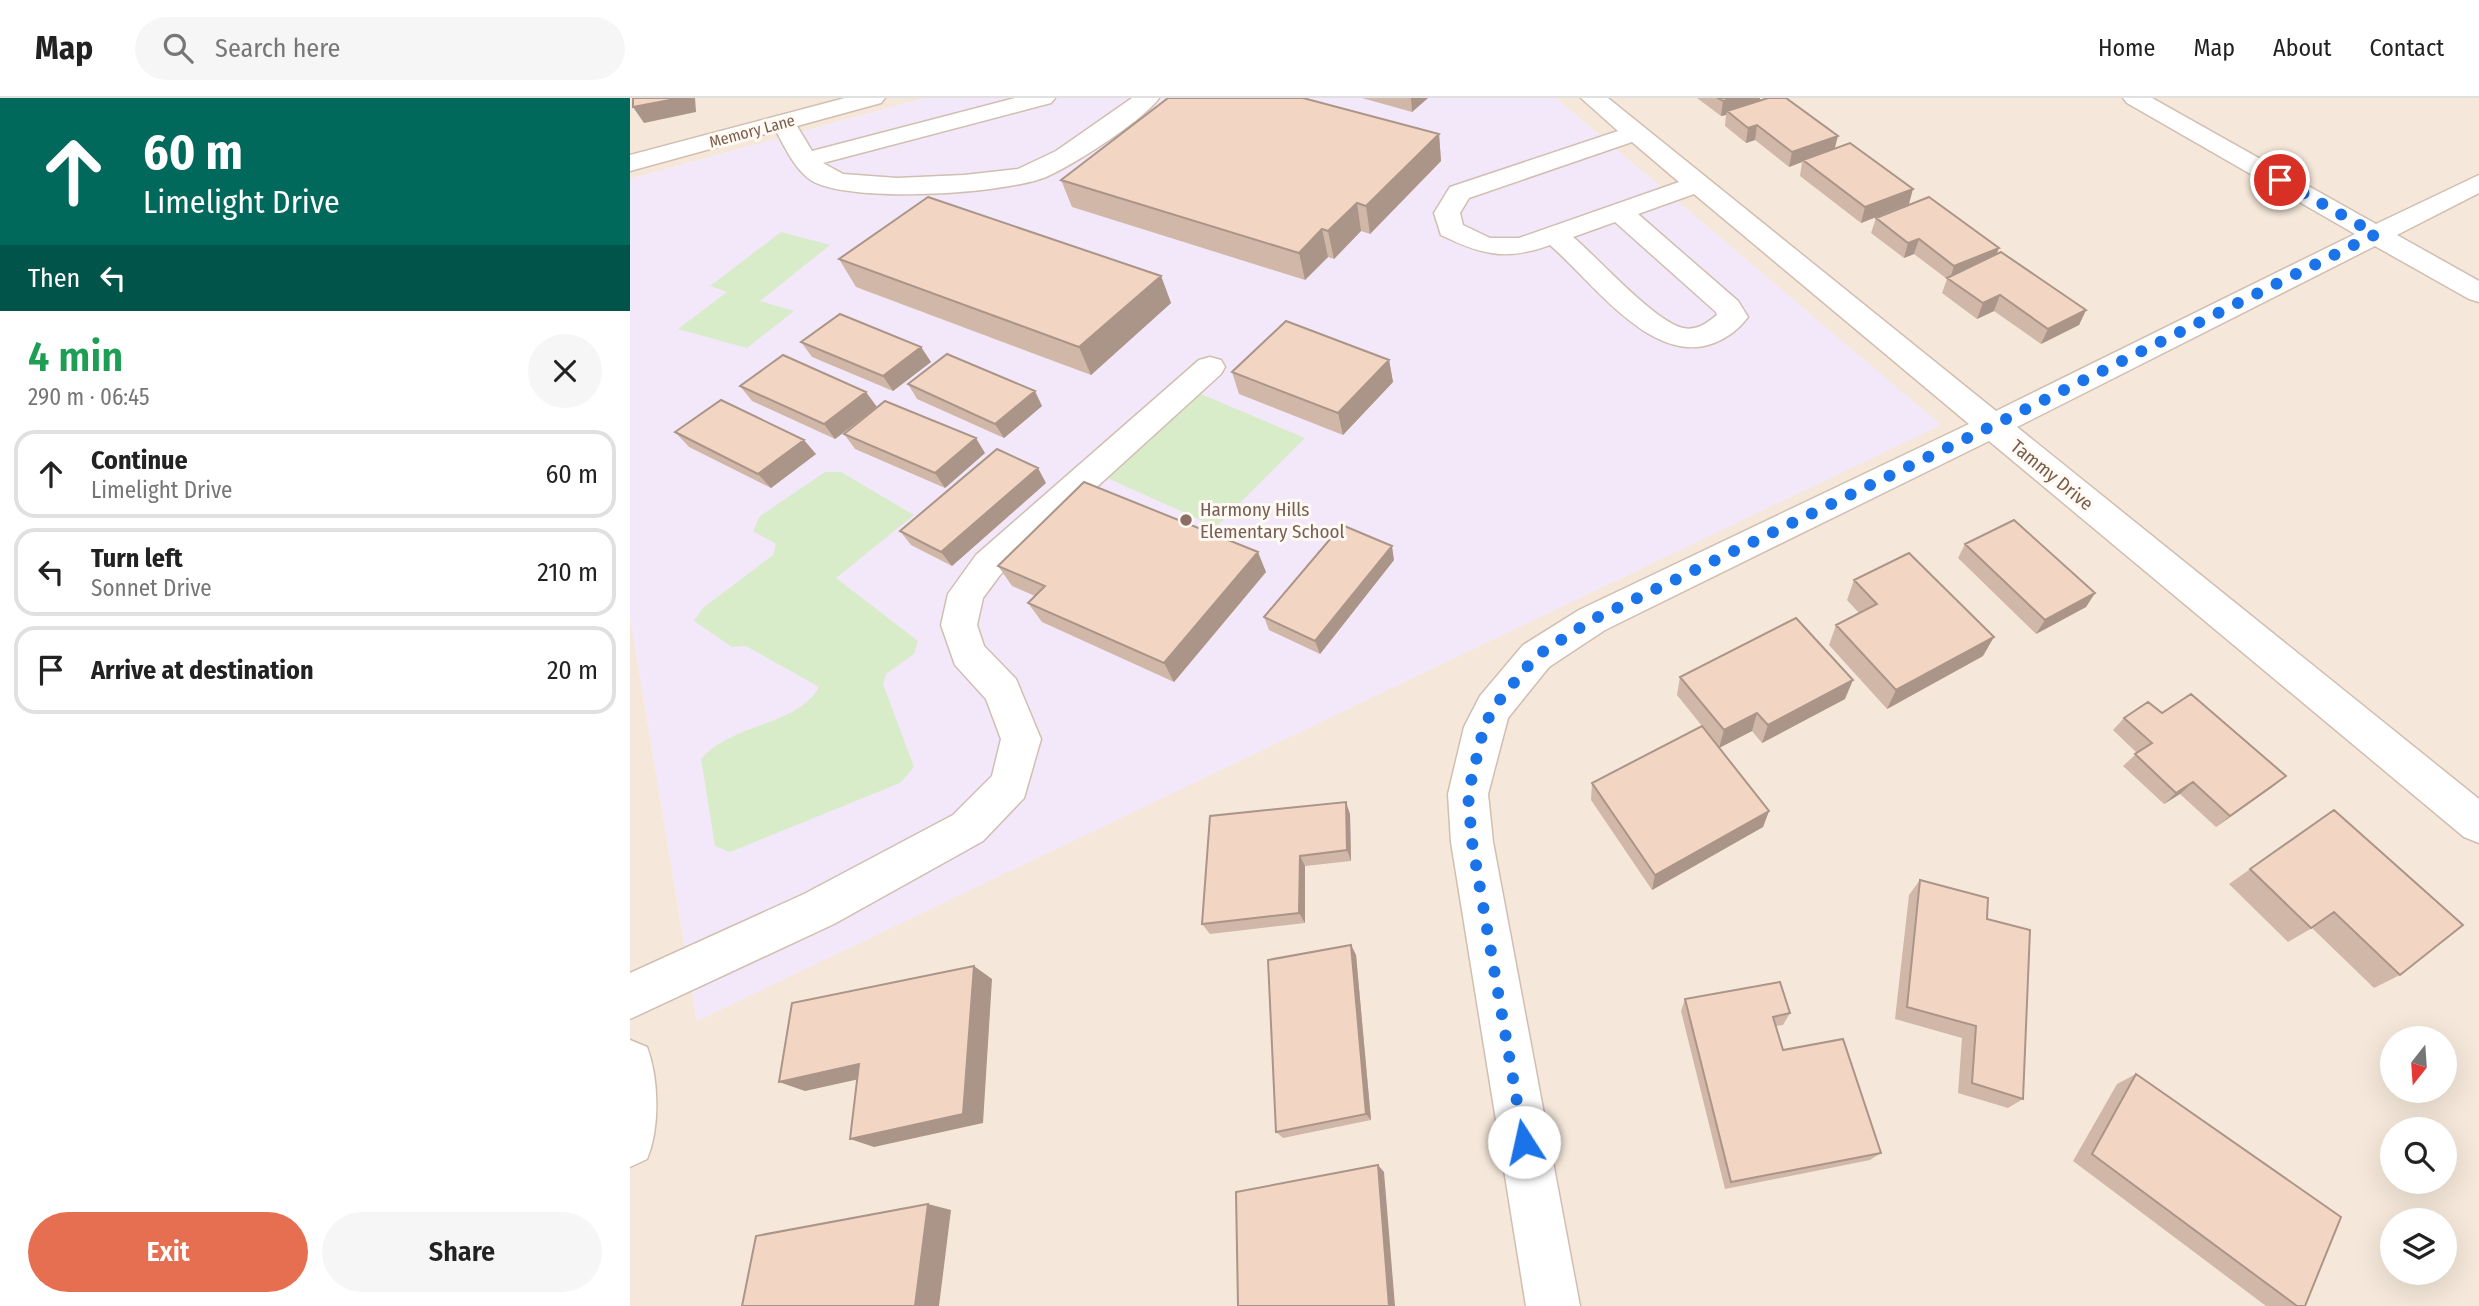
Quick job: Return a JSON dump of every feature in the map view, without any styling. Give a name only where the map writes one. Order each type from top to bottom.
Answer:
[{"type":"street","name":"Memory Lane","points":[[630,163],[873,98]]},
{"type":"street","points":[[806,159],[1043,98]]},
{"type":"street","points":[[783,122],[806,159],[825,177],[852,183],[901,185],[1010,180],[1036,172],[1073,152],[1147,98]]},
{"type":"street","name":"Tammy Drive","points":[[1593,98],[2479,824]]},
{"type":"street","points":[[2135,98],[2479,292]]},
{"type":"street","points":[[1635,133],[1459,193],[1447,213],[1451,229],[1485,246],[1522,246],[1697,184]]},
{"type":"street","points":[[1553,1306],[1472,842],[1468,794],[1484,727],[1494,707],[1536,656],[1592,620],[1992,426],[2479,183]]},
{"type":"street","points":[[1554,235],[1660,331],[1690,339],[1725,325],[1733,317],[1728,307],[1620,212]]},
{"type":"street","points":[[630,996],[819,909],[956,835],[968,828],[1010,785],[1021,739],[1002,690],[968,654],[959,625],[966,594],[988,565],[1210,367]]},
{"type":"street","points":[[630,1065],[630,1142]]},
{"type":"shaded area","points":[[630,98],[925,98],[630,179]]},
{"type":"shaded area","name":"Harmony Hills Elementary School","points":[[925,98],[1556,98],[1941,425],[697,1021],[630,616],[630,179]]},
{"type":"shaded area","points":[[1556,98],[2479,98],[2479,1306],[630,1306],[630,616],[697,1020],[1940,425]]},
{"type":"green space","points":[[781,232],[830,245],[760,301],[794,311],[747,348],[678,329],[727,292],[710,286]]},
{"type":"green space","points":[[1196,392],[1305,438],[1216,527],[1103,476]]},
{"type":"green space","points":[[825,472],[841,472],[914,515],[836,578],[918,641],[914,654],[886,674],[883,684],[914,767],[900,783],[730,852],[715,846],[701,759],[730,738],[796,710],[809,700],[819,687],[746,646],[732,647],[694,621],[703,608],[773,555],[776,544],[753,531],[760,516]]},
{"type":"building","points":[[633,98],[680,98],[633,107]]},
{"type":"building","points":[[1168,98],[1303,98],[1439,134],[1366,206],[1357,203],[1328,231],[1322,229],[1299,253],[1061,180]]},
{"type":"building","points":[[1768,98],[1786,98],[1838,136],[1792,152],[1757,125],[1748,128],[1727,111]]},
{"type":"building","points":[[1850,143],[1913,189],[1865,207],[1803,160]]},
{"type":"building","points":[[928,197],[1161,276],[1079,347],[839,259]]},
{"type":"building","points":[[1929,197],[1999,248],[1954,266],[1919,239],[1908,243],[1876,218]]},
{"type":"building","points":[[2001,252],[2086,310],[2048,329],[2000,295],[1983,303],[1947,278]]},
{"type":"building","points":[[840,314],[921,347],[883,376],[801,342]]},
{"type":"building","points":[[1286,321],[1389,360],[1338,413],[1232,372]]},
{"type":"building","points":[[947,354],[1035,391],[995,424],[908,384]]},
{"type":"building","points":[[783,355],[866,392],[824,424],[740,386]]},
{"type":"building","points":[[721,400],[804,440],[758,474],[675,432]]},
{"type":"building","points":[[885,401],[976,438],[935,473],[844,434]]},
{"type":"building","points":[[997,449],[1038,468],[941,552],[900,531]]},
{"type":"building","points":[[1084,482],[1258,552],[1164,663],[1028,603],[1045,586],[998,566]]},
{"type":"building","points":[[2014,520],[2095,593],[2045,620],[1965,544]]},
{"type":"building","points":[[1342,525],[1392,546],[1315,641],[1264,617]]},
{"type":"building","points":[[1909,553],[1994,637],[1896,690],[1836,625],[1877,604],[1854,580]]},
{"type":"building","points":[[1796,618],[1853,680],[1768,725],[1757,713],[1724,730],[1680,677]]},
{"type":"building","points":[[2191,694],[2286,776],[2230,816],[2193,782],[2176,793],[2135,754],[2152,743],[2124,718],[2148,702],[2162,713]]},
{"type":"building","points":[[1702,726],[1769,811],[1655,875],[1592,783]]},
{"type":"building","points":[[1346,802],[1347,850],[1300,856],[1299,913],[1202,924],[1210,816]]},
{"type":"building","points":[[2334,810],[2463,925],[2400,975],[2334,912],[2311,928],[2250,869]]},
{"type":"building","points":[[1920,880],[1988,898],[1987,919],[2030,930],[2023,1099],[1972,1083],[1976,1026],[1907,1007]]},
{"type":"building","points":[[1351,945],[1366,1114],[1276,1132],[1268,960]]},
{"type":"building","points":[[974,966],[963,1114],[850,1139],[859,1064],[779,1082],[792,1003]]},
{"type":"building","points":[[1780,982],[1790,1013],[1773,1017],[1783,1050],[1843,1039],[1881,1153],[1731,1182],[1685,999]]},
{"type":"building","points":[[2136,1074],[2341,1217],[2305,1306],[2297,1306],[2092,1154]]},
{"type":"building","points":[[1378,1165],[1389,1306],[1238,1306],[1236,1192]]},
{"type":"building","points":[[928,1204],[915,1306],[742,1306],[756,1236]]},
{"type":"place","name":"Harmony Hills Elementary School","points":[[1186,520]]},
{"type":"route","points":[[1524,1142],[1472,842],[1468,794],[1484,727],[1494,707],[1536,656],[1592,620],[1992,426],[2376,234],[2280,180]]}]
